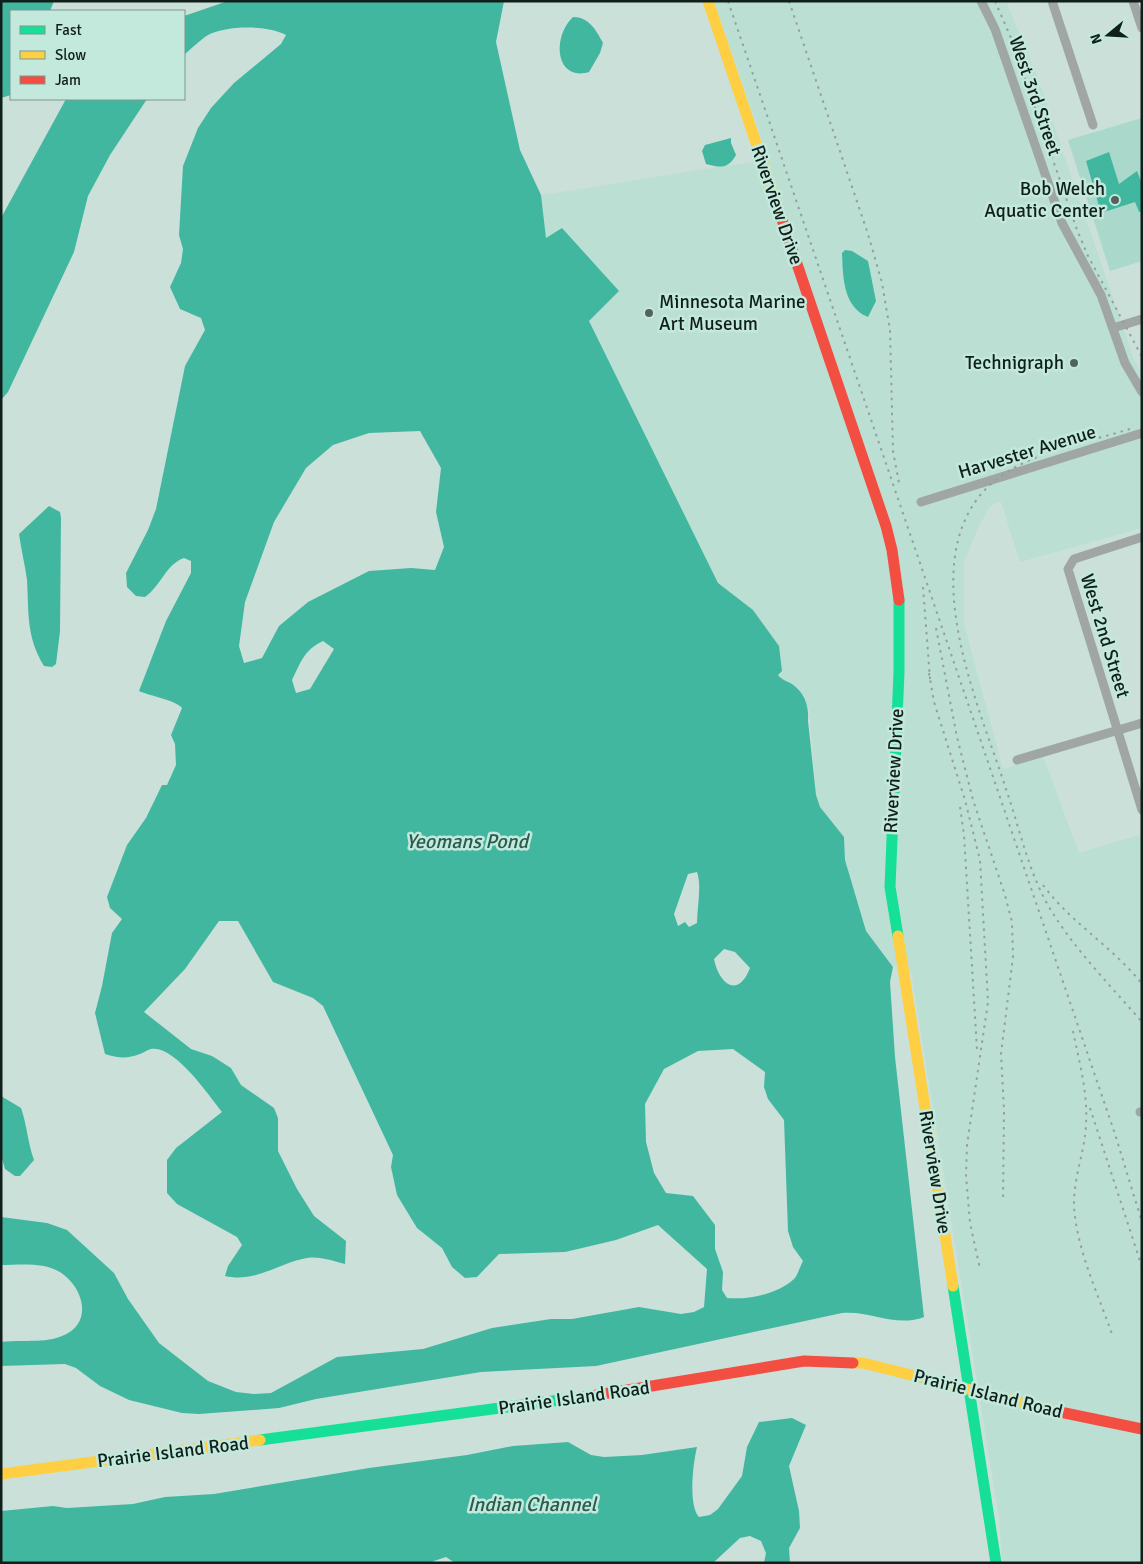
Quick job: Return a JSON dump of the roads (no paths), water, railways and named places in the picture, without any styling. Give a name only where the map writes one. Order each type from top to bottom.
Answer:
[{"type":"street","name":"Riverview Drive","points":[[708,1],[886,526],[897,567],[901,635],[891,826],[890,887],[996,1563]]},
{"type":"street","name":"West 3rd Street","points":[[981,1],[996,29],[1062,223],[1101,295],[1126,365],[1142,392]]},
{"type":"street","points":[[1052,1],[1093,125]]},
{"type":"street","points":[[1133,1],[1142,28]]},
{"type":"street","points":[[1113,328],[1142,319]]},
{"type":"street","name":"Harvester Avenue","points":[[921,502],[1142,433]]},
{"type":"street","name":"West 2nd Street","points":[[1142,537],[1074,559],[1068,569],[1116,731],[1142,810]]},
{"type":"street","points":[[1017,760],[1142,722]]},
{"type":"street","name":"Prairie Island Road","points":[[1,1474],[496,1410],[657,1386],[804,1361],[863,1363],[968,1388],[1019,1403],[1142,1429]]},
{"type":"water","points":[[1,1],[54,1],[50,10],[10,10],[10,95],[1,98]]},
{"type":"water","name":"Yeomans Pond","points":[[228,1],[504,1],[496,42],[520,150],[541,195],[546,238],[562,228],[619,291],[589,321],[718,583],[753,610],[779,646],[782,671],[778,675],[800,691],[805,700],[808,710],[816,795],[820,807],[844,837],[845,860],[866,931],[893,967],[890,982],[895,1057],[924,1317],[903,1321],[863,1314],[842,1313],[596,1366],[481,1372],[316,1399],[279,1408],[199,1414],[182,1413],[129,1400],[100,1386],[76,1368],[65,1364],[1,1366],[1,1342],[40,1341],[62,1336],[72,1330],[79,1322],[82,1304],[74,1285],[67,1277],[52,1268],[38,1265],[1,1265],[1,1217],[47,1223],[67,1230],[114,1273],[128,1299],[159,1343],[208,1381],[236,1392],[271,1393],[337,1357],[423,1349],[492,1328],[551,1319],[572,1319],[639,1307],[681,1314],[694,1312],[704,1307],[707,1269],[658,1225],[616,1240],[565,1252],[499,1254],[477,1277],[465,1278],[452,1267],[442,1248],[417,1228],[397,1195],[391,1167],[393,1155],[323,1006],[313,998],[273,982],[238,921],[219,921],[185,969],[144,1012],[191,1049],[212,1056],[231,1068],[241,1085],[274,1108],[278,1118],[278,1151],[297,1189],[314,1216],[346,1241],[345,1264],[322,1258],[307,1258],[296,1260],[257,1275],[247,1277],[225,1276],[228,1266],[242,1245],[237,1237],[177,1204],[167,1193],[167,1160],[176,1148],[222,1112],[181,1063],[160,1050],[151,1049],[135,1056],[127,1057],[105,1054],[95,1013],[112,933],[122,919],[110,908],[107,897],[127,845],[146,818],[162,785],[167,785],[176,765],[175,744],[171,735],[182,708],[169,700],[139,691],[166,621],[191,573],[191,561],[184,558],[178,561],[145,597],[136,596],[127,587],[126,573],[148,530],[156,509],[185,366],[205,330],[201,318],[180,309],[170,287],[181,263],[183,249],[179,235],[183,166],[198,128],[211,108],[234,83],[281,44],[286,35],[269,29],[236,28],[208,35],[185,54],[185,16]],"holes":[[[420,431],[441,468],[436,512],[444,547],[435,570],[411,568],[369,571],[308,602],[279,626],[262,658],[244,663],[239,646],[245,602],[274,522],[306,468],[333,445],[369,433]],[[323,641],[334,649],[310,689],[296,693],[292,680],[301,662],[311,648]],[[697,872],[699,884],[697,923],[689,927],[685,922],[678,926],[674,914],[688,874]],[[724,949],[735,952],[750,968],[740,983],[735,985],[729,984],[720,975],[714,959]],[[733,1049],[765,1072],[764,1087],[768,1099],[784,1120],[788,1231],[793,1247],[803,1261],[794,1279],[780,1289],[762,1295],[727,1298],[722,1290],[723,1272],[715,1249],[715,1225],[693,1196],[666,1193],[654,1173],[646,1142],[645,1104],[664,1069],[698,1051]]]},
{"type":"water","points":[[573,17],[588,22],[595,29],[603,43],[600,53],[589,72],[578,73],[569,71],[560,56],[562,36],[566,26]]},
{"type":"water","points":[[65,100],[146,100],[110,155],[88,196],[74,252],[8,392],[1,400],[1,218]]},
{"type":"water","points":[[731,138],[736,155],[733,160],[727,165],[720,167],[706,164],[702,151],[705,145]]},
{"type":"water","points":[[1109,152],[1119,184],[1137,171],[1142,184],[1142,211],[1139,212],[1135,202],[1101,213],[1086,161]]},
{"type":"water","points":[[845,250],[852,251],[868,261],[876,301],[868,317],[860,312],[849,299],[843,272],[842,253]]},
{"type":"water","points":[[49,506],[60,512],[61,518],[60,631],[56,664],[52,667],[44,666],[31,635],[27,580],[19,534]]},
{"type":"water","points":[[1,1096],[21,1108],[25,1121],[34,1160],[20,1176],[15,1176],[5,1169],[1,1155]]},
{"type":"water","name":"Indian Channel","points":[[792,1418],[806,1425],[789,1466],[799,1511],[800,1528],[789,1548],[790,1563],[764,1563],[766,1553],[761,1541],[750,1536],[740,1538],[713,1563],[455,1563],[446,1557],[428,1563],[1,1563],[1,1511],[53,1506],[67,1508],[133,1504],[165,1497],[214,1494],[369,1468],[467,1455],[513,1446],[568,1442],[591,1455],[604,1457],[642,1455],[697,1447],[693,1473],[693,1503],[699,1517],[710,1515],[718,1509],[742,1476],[747,1447],[759,1422]]},
{"type":"railway","points":[[728,1],[1115,1134],[1142,1222]]},
{"type":"railway","points":[[789,1],[868,234],[882,283],[890,330],[893,451],[899,483]]},
{"type":"railway","points":[[995,1],[1011,38],[1087,254],[1142,357]]},
{"type":"railway","points":[[1130,429],[1051,452],[1031,460],[996,480],[982,493],[963,524],[955,560],[954,598],[959,638],[969,678],[1035,879],[1049,907],[1070,937],[1142,1022]]},
{"type":"railway","points":[[923,587],[930,679]]},
{"type":"railway","points":[[936,628],[957,737],[973,800],[1005,895],[1012,922],[1013,957],[1001,1054],[1004,1109],[1003,1201]]},
{"type":"railway","points":[[929,673],[934,702],[965,800],[980,860],[988,1002],[967,1145],[966,1175],[970,1223],[980,1269]]},
{"type":"railway","points":[[960,807],[964,835],[977,1049]]},
{"type":"railway","points":[[1043,885],[1054,899],[1118,958],[1142,984]]},
{"type":"railway","points":[[1073,1031],[1086,1101],[1084,1145],[1074,1196],[1076,1224],[1089,1273],[1113,1337]]},
{"type":"railway","points":[[1090,1108],[1142,1267]]},
{"type":"place","name":"Bob Welch Aquatic Center","points":[[1115,200]]},
{"type":"place","name":"Minnesota Marine Art Museum","points":[[649,313]]},
{"type":"place","name":"Technigraph","points":[[1074,363]]}]
